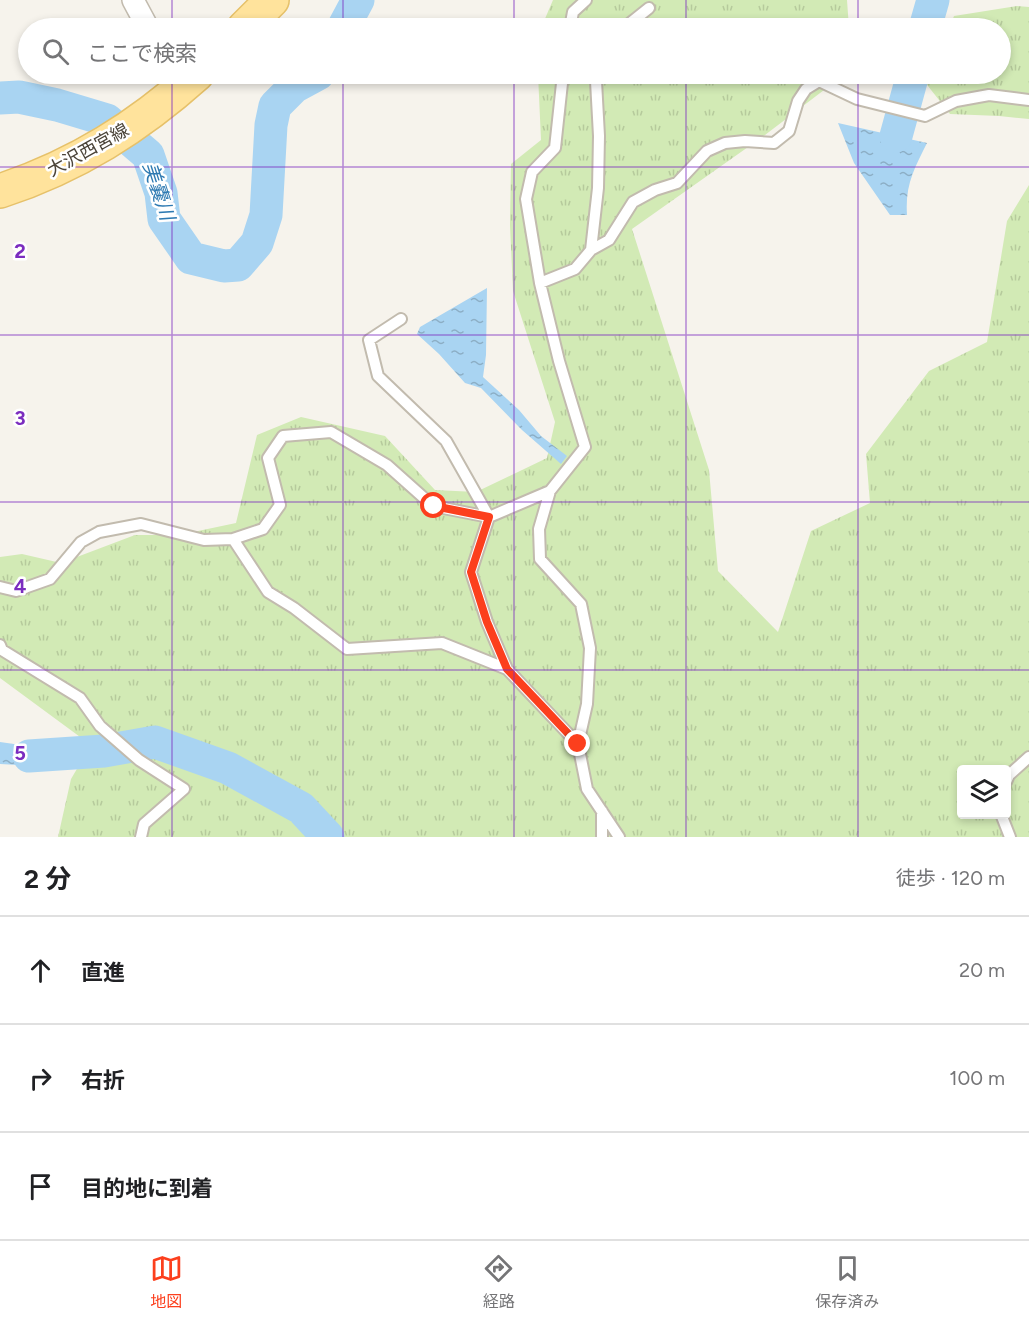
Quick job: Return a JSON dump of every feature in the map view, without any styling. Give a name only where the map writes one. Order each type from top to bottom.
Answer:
[{"type":"main road","points":[[254,18],[272,0]]},
{"type":"main road","name":"大沢西宮線","points":[[0,191],[66,165],[108,143],[139,122],[177,84]]},
{"type":"street","points":[[133,0],[143,18]]},
{"type":"lane","points":[[572,18],[573,12],[586,0]]},
{"type":"lane","points":[[636,18],[649,8]]},
{"type":"lane","points":[[562,84],[555,148],[532,172],[526,199],[540,283],[559,361],[585,447],[550,491],[539,529],[540,559],[581,604],[590,648],[587,704],[578,744],[587,789],[619,837]]},
{"type":"lane","points":[[591,250],[598,188],[599,136],[596,84]]},
{"type":"lane","points":[[540,283],[575,269],[591,250],[609,240],[633,202],[655,190],[677,183],[707,151],[725,143],[745,141],[774,143],[789,131],[798,101],[806,89],[814,84]]},
{"type":"lane","points":[[825,84],[857,99],[926,116],[956,100],[989,96],[1029,100]]},
{"type":"lane","points":[[401,319],[369,340],[378,376],[446,441],[489,517],[471,572],[487,622],[507,669],[578,744]]},
{"type":"lane","points":[[0,587],[16,591],[50,579],[81,542],[99,532],[141,524],[204,540],[233,539],[262,529],[280,505],[268,458],[283,436],[331,432],[387,465],[434,506],[489,517],[550,491]]},
{"type":"lane","points":[[233,539],[268,592],[294,608],[347,649],[442,643],[507,669]]},
{"type":"lane","points":[[0,645],[2,650],[81,698],[100,726],[139,760],[184,789],[144,824],[141,837]]},
{"type":"lane","points":[[1011,773],[1029,758]]},
{"type":"lane","points":[[602,811],[602,837]]},
{"type":"lane","points":[[1003,819],[1010,837]]},
{"type":"green space","points":[[553,0],[847,0],[848,18],[545,18]]},
{"type":"green space","points":[[1017,6],[1029,7],[1029,119],[950,114],[926,84],[1011,84],[1011,18],[953,18],[954,16]]},
{"type":"green space","points":[[538,84],[832,84],[765,135],[632,229],[709,470],[718,571],[778,632],[811,531],[870,503],[866,454],[929,371],[987,342],[1007,221],[1029,185],[1029,837],[58,837],[71,779],[91,745],[0,678],[0,557],[22,554],[61,563],[135,535],[179,535],[236,523],[257,435],[301,417],[385,436],[435,490],[476,492],[547,458],[555,422],[513,291],[510,225],[511,164],[541,140]]},
{"type":"water","points":[[838,123],[927,143],[914,169],[909,186],[907,215],[890,215],[854,163]]},
{"type":"water","points":[[487,288],[486,355],[483,377],[519,410],[541,436],[567,456],[561,464],[522,430],[481,388],[465,383],[417,334],[420,327]]},
{"type":"water","points":[[0,742],[28,746],[29,756],[18,765],[0,764]]},
{"type":"waterway","name":"美嚢川","points":[[348,18],[358,0]]},
{"type":"waterway","points":[[928,18],[933,0]]},
{"type":"waterway","name":"美嚢川","points":[[0,98],[19,97],[57,105],[107,120],[148,155],[161,193],[164,219],[191,258],[224,266],[238,265],[257,243],[266,215],[271,125],[275,106],[300,84]]},
{"type":"waterway","points":[[896,136],[910,84]]},
{"type":"waterway","points":[[29,756],[104,751],[155,742],[228,768],[301,808],[328,837]]},
{"type":"route","points":[[434,506],[489,517],[471,572],[487,622],[507,669],[578,744]]}]
